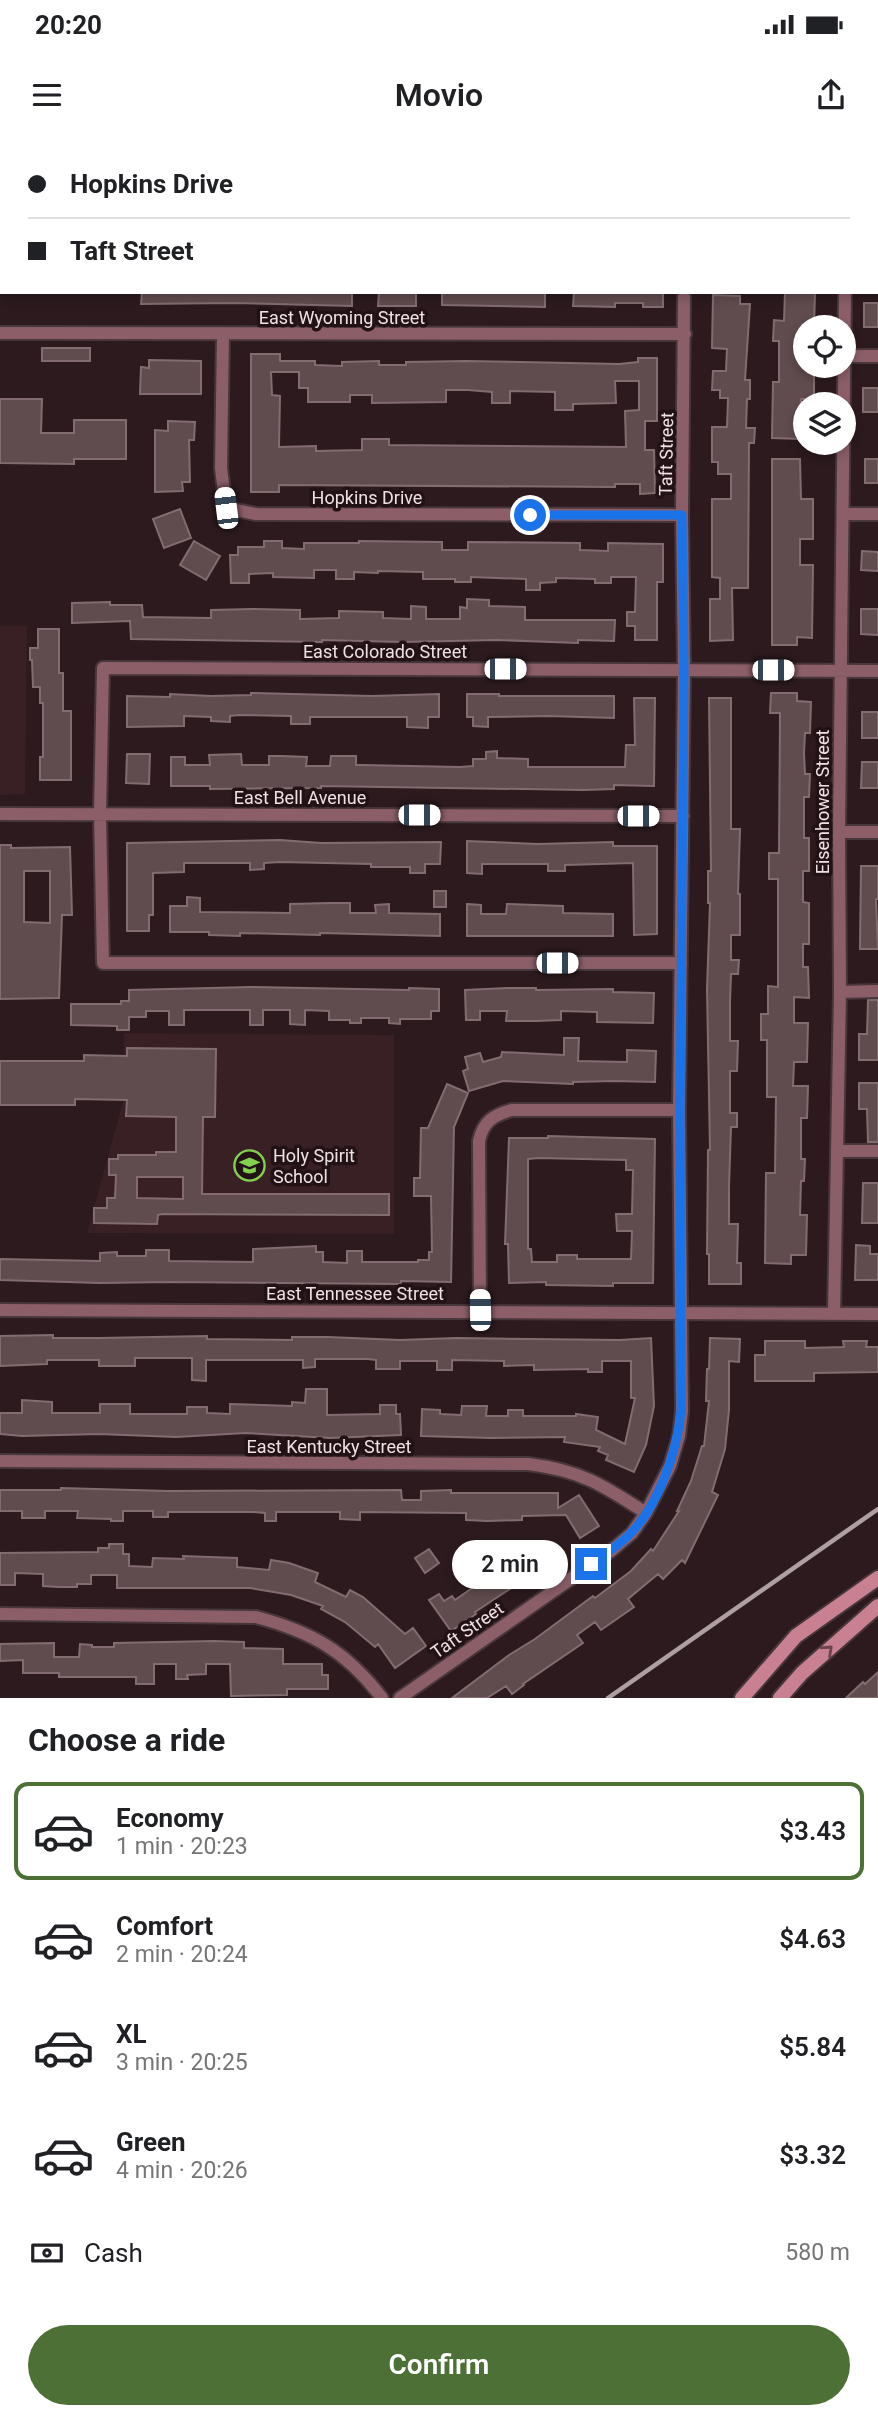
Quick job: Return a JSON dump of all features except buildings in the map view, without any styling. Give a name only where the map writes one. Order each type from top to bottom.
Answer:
[{"type":"street","name":"Eisenhower Street","points":[[845,294],[845,315]]},
{"type":"street","name":"Taft Street","points":[[400,1698],[612,1550],[632,1533],[646,1513],[670,1466],[678,1436],[681,1411],[682,1313],[680,1110],[684,297]]},
{"type":"street","name":"East Wyoming Street","points":[[0,332],[685,334]]},
{"type":"street","name":"Hopkins Drive","points":[[223,334],[222,468],[226,508],[256,514],[682,515]]},
{"type":"street","points":[[856,356],[878,356]]},
{"type":"street","name":"Eisenhower Street","points":[[834,1313],[840,992],[839,832],[845,378]]},
{"type":"street","points":[[843,514],[878,514]]},
{"type":"street","name":"East Colorado Street","points":[[100,814],[103,668],[878,671]]},
{"type":"street","name":"East Bell Avenue","points":[[0,814],[683,816]]},
{"type":"street","points":[[100,814],[103,963],[681,963]]},
{"type":"street","points":[[839,832],[878,832]]},
{"type":"street","points":[[840,992],[878,991]]},
{"type":"street","points":[[480,1310],[480,1141],[482,1129],[488,1120],[512,1110],[680,1110]]},
{"type":"street","points":[[838,1151],[878,1151]]},
{"type":"street","name":"East Tennessee Street","points":[[0,1310],[480,1310],[878,1314]]},
{"type":"street","name":"East Kentucky Street","points":[[0,1461],[528,1464],[555,1467],[590,1478],[646,1513]]},
{"type":"street","points":[[742,1698],[796,1636],[878,1578]]},
{"type":"street","points":[[780,1698],[802,1674],[878,1606]]},
{"type":"street","points":[[0,1614],[256,1617],[313,1636],[341,1655],[382,1698]]},
{"type":"shaded area","points":[[0,626],[27,626],[25,794],[0,795]]},
{"type":"shaded area","name":"Holy Spirit School","points":[[124,1033],[394,1035],[394,1234],[87,1233],[124,1098]]},
{"type":"railway","points":[[608,1698],[878,1509]]},
{"type":"place","name":"Holy Spirit School","points":[[250,1165]]},
{"type":"route","points":[[530,515],[682,515],[684,669],[680,1110],[681,1411],[670,1466],[646,1513],[632,1533],[591,1564]]}]
